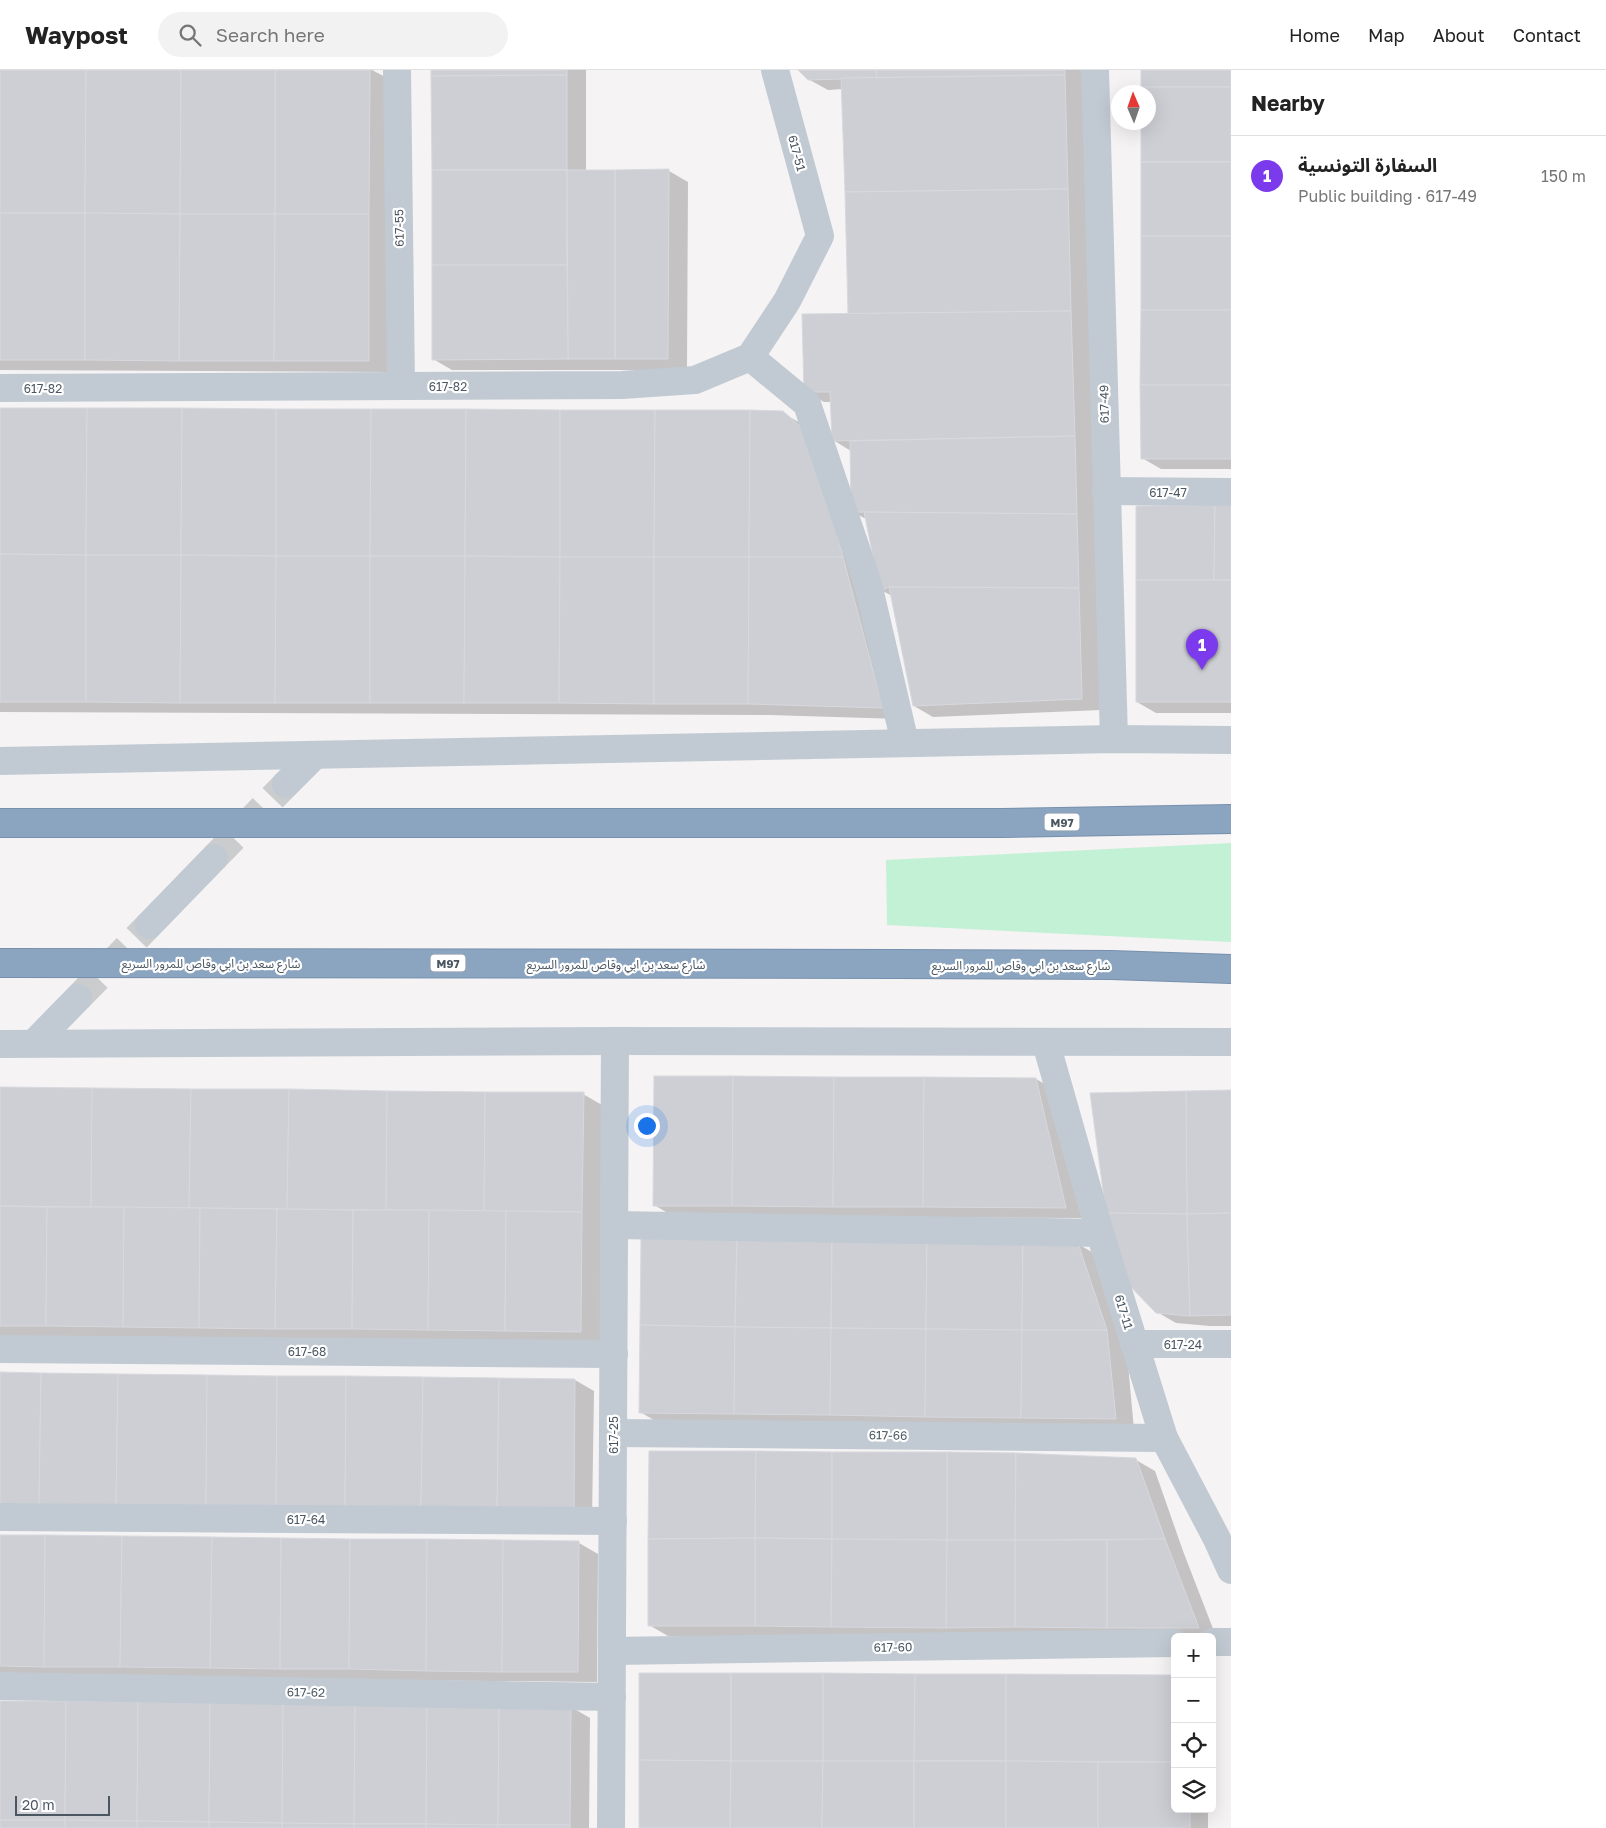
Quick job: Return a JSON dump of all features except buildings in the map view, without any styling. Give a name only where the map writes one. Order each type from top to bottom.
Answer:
[{"type":"highway","name":"M97","points":[[0,823],[1002,823],[1231,818]]},
{"type":"highway","name":"شارع سعد بن ابي وقاص للمرور السريع","points":[[0,963],[1112,965],[1231,969]]},
{"type":"street","name":"617-55","points":[[397,70],[401,386]]},
{"type":"street","name":"617-51","points":[[750,357],[787,301],[820,236],[775,70]]},
{"type":"street","name":"617-49","points":[[1096,70],[1114,739]]},
{"type":"street","name":"617-82","points":[[0,388],[622,385],[695,380],[750,357]]},
{"type":"street","points":[[750,357],[807,404],[868,584],[905,743]]},
{"type":"street","name":"617-47","points":[[1106,491],[1231,492]]},
{"type":"street","points":[[0,761],[1114,739],[1231,740]]},
{"type":"street","points":[[286,784],[315,755]]},
{"type":"street","points":[[149,926],[214,858]]},
{"type":"street","points":[[34,1043],[78,998]]},
{"type":"street","points":[[0,1044],[615,1041],[1231,1042]]},
{"type":"street","name":"617-25","points":[[611,1828],[615,1041]]},
{"type":"street","name":"617-11","points":[[1046,1043],[1100,1233],[1164,1438],[1217,1539],[1231,1570]]},
{"type":"street","points":[[615,1225],[1100,1233]]},
{"type":"street","name":"617-24","points":[[1134,1344],[1231,1344]]},
{"type":"street","name":"617-68","points":[[0,1349],[614,1354]]},
{"type":"street","name":"617-66","points":[[613,1433],[1164,1438]]},
{"type":"street","name":"617-64","points":[[0,1517],[613,1521]]},
{"type":"street","points":[[1216,1642],[1231,1642]]},
{"type":"street","name":"617-60","points":[[612,1651],[1171,1643]]},
{"type":"street","name":"617-62","points":[[0,1686],[612,1697]]},
{"type":"green space","points":[[1231,843],[1231,942],[887,925],[886,860]]},
{"type":"tunnel","points":[[214,858],[286,784]]},
{"type":"tunnel","points":[[78,998],[149,925]]},
{"type":"place","name":"السفارة التونسية","points":[[1202,670]]}]
